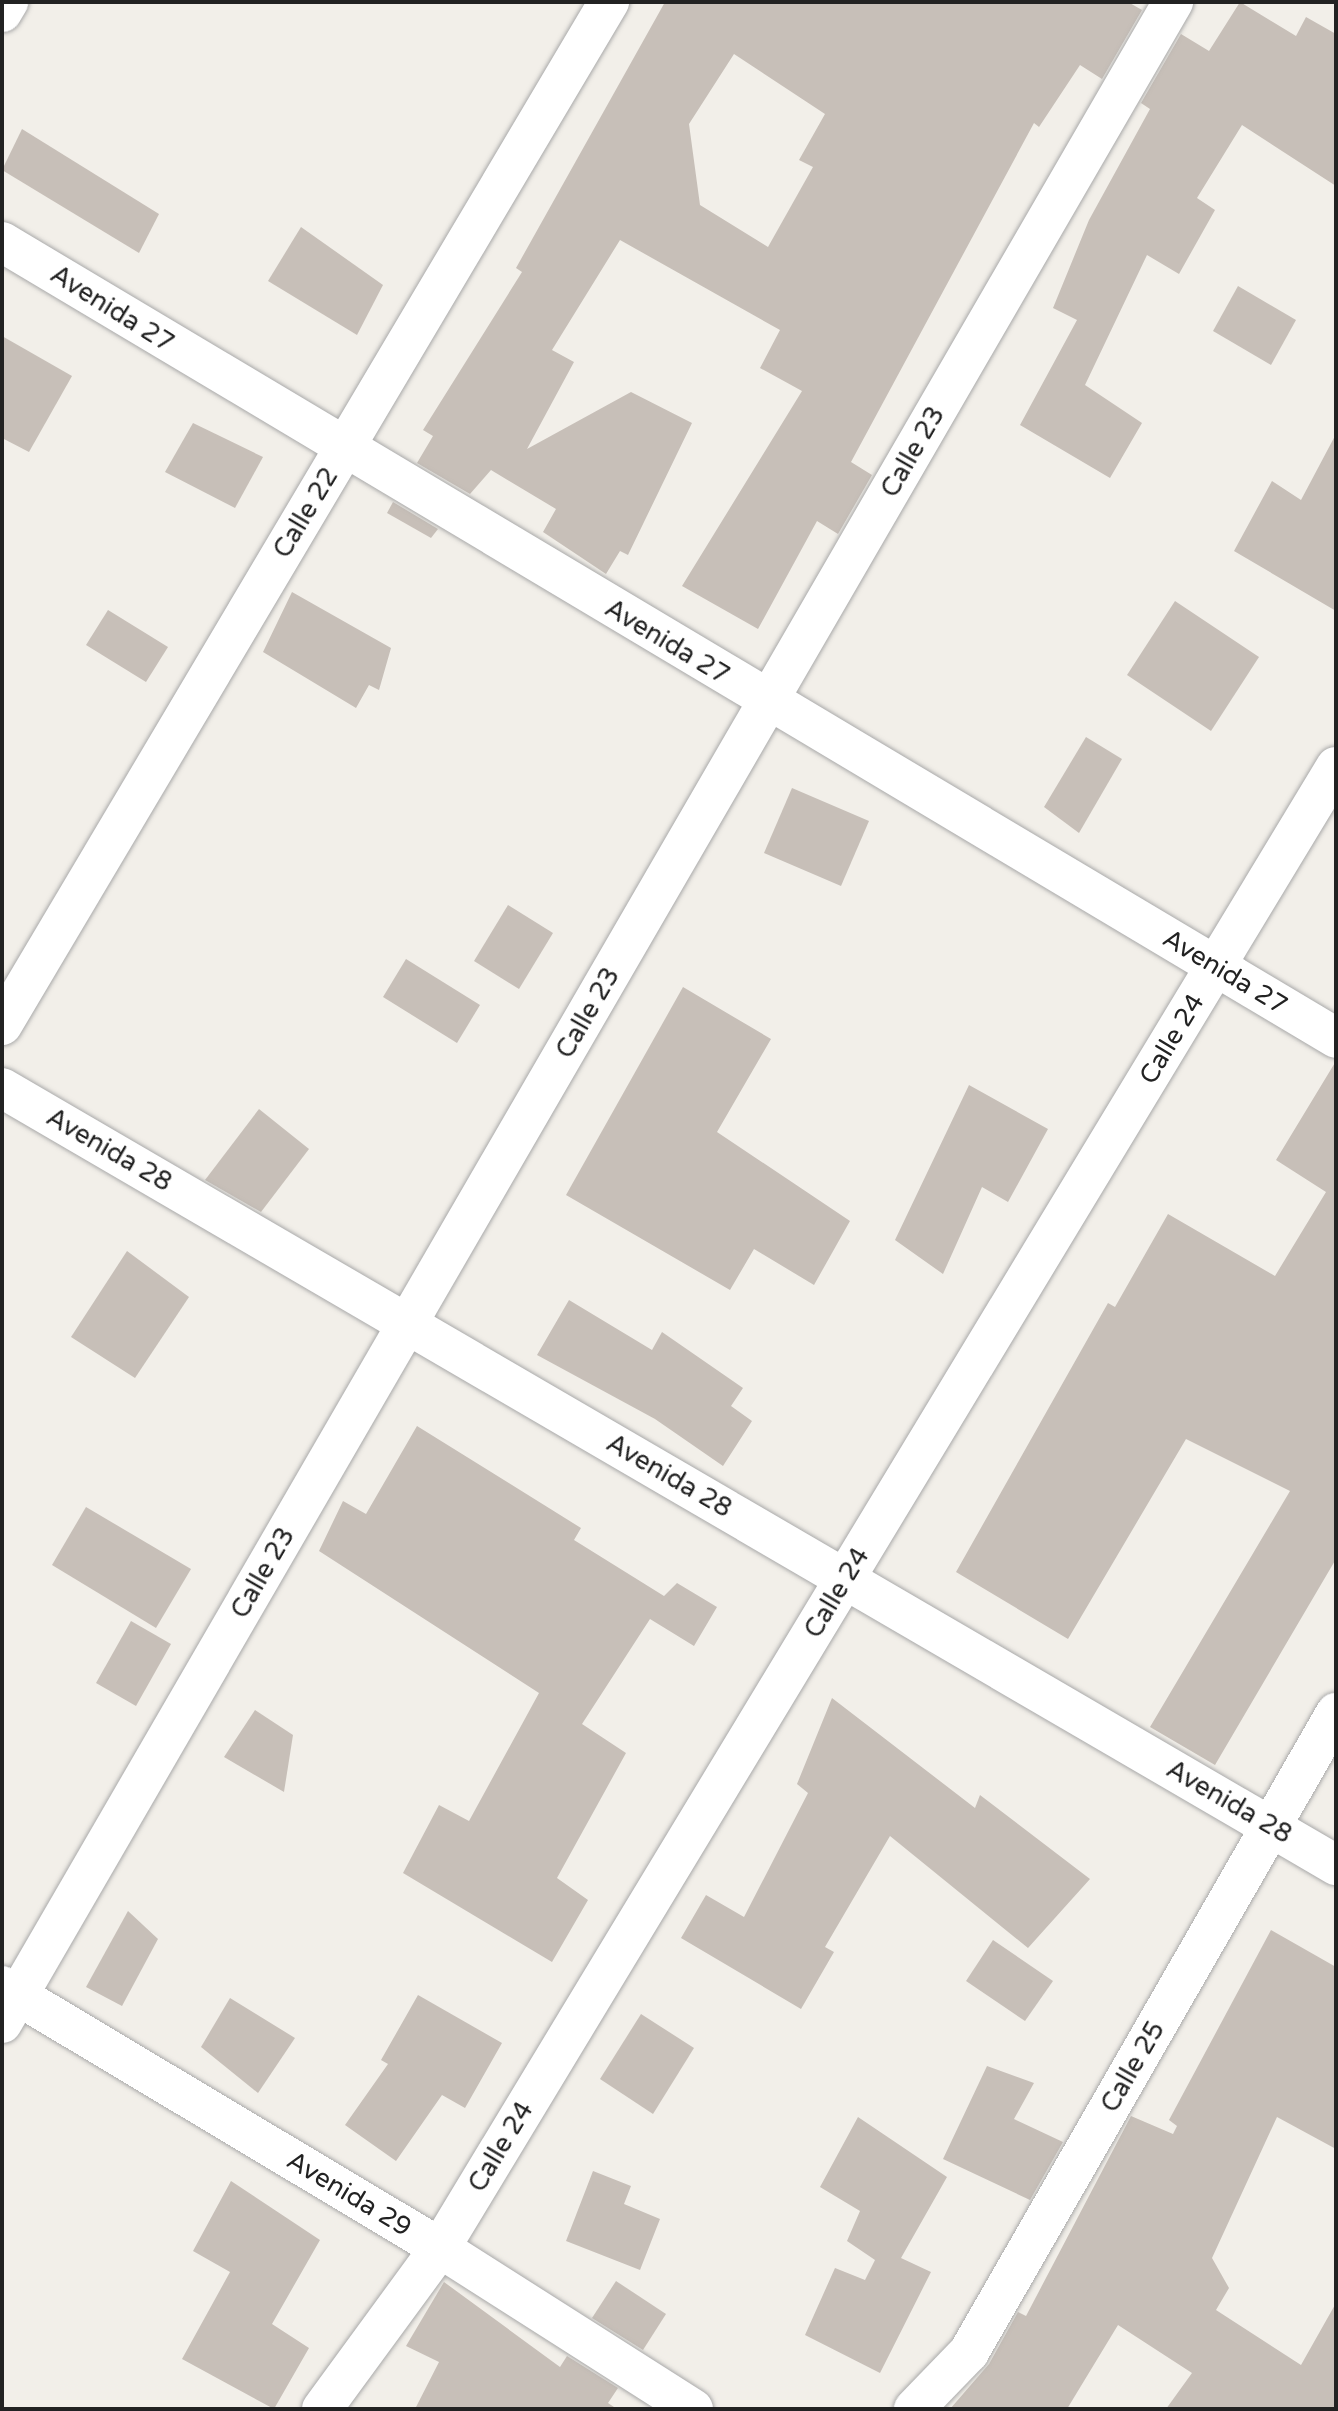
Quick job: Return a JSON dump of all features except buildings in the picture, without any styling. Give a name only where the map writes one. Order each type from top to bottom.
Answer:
[{"type":"street","points":[[2,12],[8,2]]},
{"type":"street","name":"Calle 22","points":[[2,1025],[609,2]]},
{"type":"street","name":"Calle 23","points":[[7,2002],[407,1324],[1173,2]]},
{"type":"street","name":"Avenida 27","points":[[2,242],[343,451],[1336,1038]]},
{"type":"street","name":"Calle 24","points":[[322,2409],[440,2248],[1336,767]]},
{"type":"street","name":"Avenida 28","points":[[2,1088],[1336,1865]]},
{"type":"street","name":"Calle 25","points":[[914,2409],[969,2352],[1336,1713]]},
{"type":"street","name":"Avenida 29","points":[[7,2002],[440,2248],[693,2409]]}]
